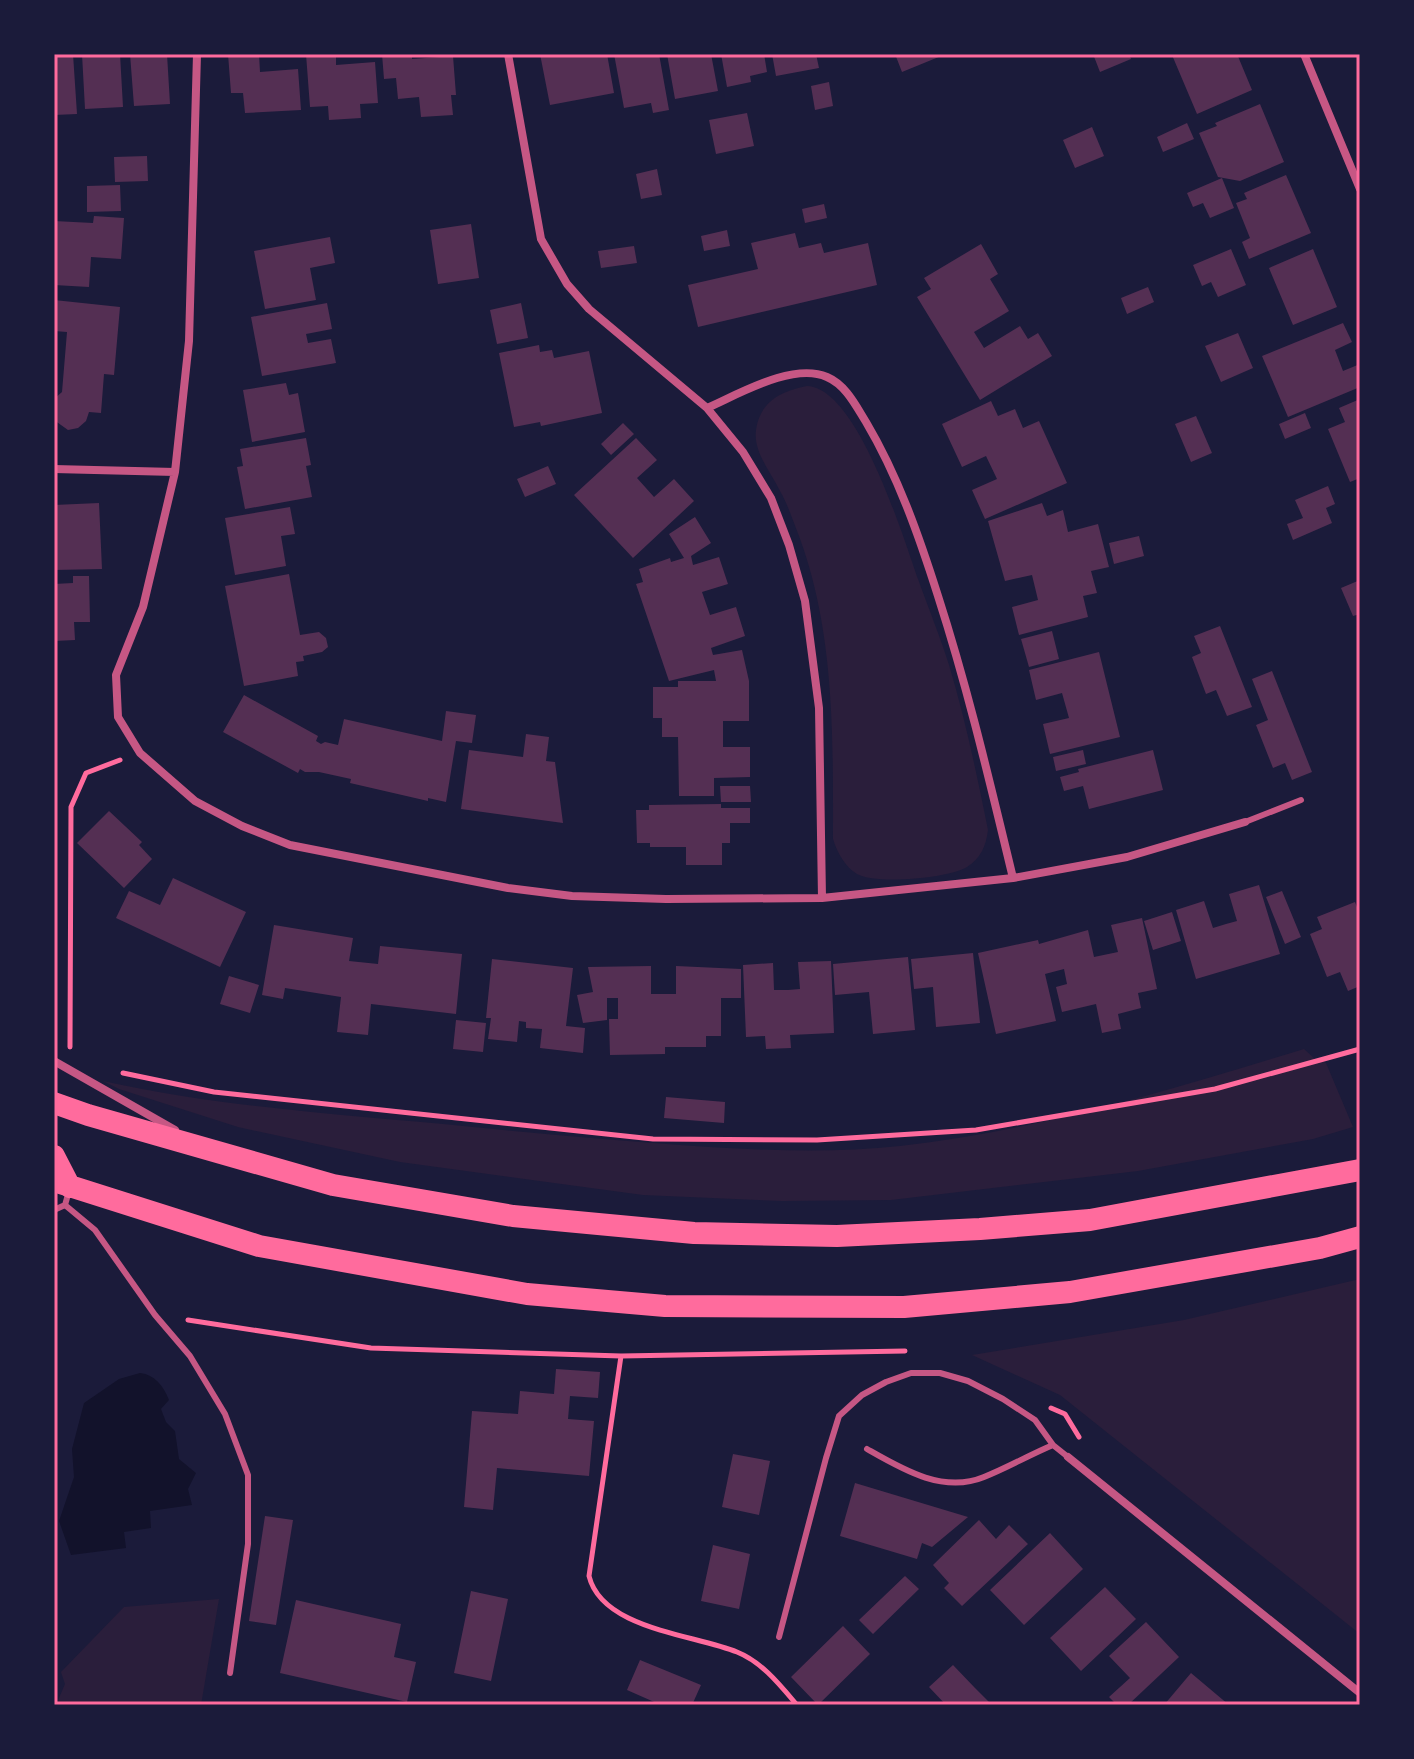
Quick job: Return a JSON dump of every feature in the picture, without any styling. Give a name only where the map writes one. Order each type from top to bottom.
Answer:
[{"type":"highway","points":[[54,1103],[333,1185],[513,1216],[694,1233],[837,1236],[1090,1220],[1360,1170]]},
{"type":"highway","points":[[54,1156],[63,1191],[259,1246],[527,1294],[665,1306],[904,1307],[1070,1292],[1320,1248],[1360,1237]]},
{"type":"street","points":[[197,54],[189,341],[175,472],[143,607],[116,675],[118,717],[140,753],[195,801],[242,826],[290,845],[508,888],[572,896],[822,898],[1013,878],[1127,857],[1245,822]]},
{"type":"street","points":[[508,54],[541,239],[567,284],[589,309],[707,408],[743,452],[771,498],[789,545],[805,601],[819,708],[822,898]]},
{"type":"street","points":[[1304,54],[1360,189]]},
{"type":"street","points":[[707,408],[777,378],[801,372],[830,378],[842,386],[856,405],[876,438],[902,495],[931,571],[959,662],[1013,878]]},
{"type":"street","points":[[54,469],[175,472]]},
{"type":"street","points":[[54,1061],[210,1151]]},
{"type":"street","points":[[1068,1457],[1360,1693]]},
{"type":"lane","points":[[1245,822],[1301,800]]},
{"type":"lane","points":[[54,1210],[63,1191],[95,1230],[155,1315],[190,1356],[225,1414],[248,1475],[248,1544],[230,1673]]},
{"type":"lane","points":[[779,1637],[839,1416],[862,1395],[911,1373],[940,1373],[968,1381],[1035,1420],[1053,1445],[1068,1457]]},
{"type":"lane","points":[[867,1449],[925,1478],[955,1483],[983,1478],[1053,1445]]},
{"type":"path","points":[[62,1050],[70,1054],[71,807],[86,773],[140,753]]},
{"type":"path","points":[[121,1073],[214,1092],[653,1139],[817,1140],[991,1127],[1215,1089],[1360,1049]]},
{"type":"path","points":[[155,1315],[371,1348],[621,1356],[907,1351]]},
{"type":"path","points":[[621,1356],[589,1576],[592,1591],[624,1617],[738,1653],[760,1665],[797,1705]]},
{"type":"path","points":[[1051,1407],[1065,1414],[1081,1441],[1068,1457]]},
{"type":"shaded area","points":[[807,386],[826,393],[844,411],[861,437],[890,500],[949,665],[988,830],[979,856],[958,871],[913,879],[866,877],[849,867],[833,839],[830,686],[820,610],[799,536],[786,502],[760,454],[756,438],[758,420],[767,405],[781,394]]},
{"type":"shaded area","points":[[1304,1049],[1315,1059],[1326,1063],[1353,1127],[1313,1139],[1138,1171],[891,1200],[782,1201],[643,1195],[400,1162],[238,1127],[119,1089],[103,1081],[241,1104],[525,1132],[735,1148],[845,1150],[952,1139],[1054,1119]]},
{"type":"shaded area","points":[[1360,1279],[1360,1634],[1060,1395],[972,1355],[1184,1320]]},
{"type":"shaded area","points":[[140,1373],[158,1382],[169,1400],[161,1409],[166,1422],[175,1431],[179,1459],[196,1473],[188,1489],[192,1505],[150,1511],[151,1528],[124,1532],[126,1548],[71,1555],[59,1521],[74,1477],[72,1449],[84,1403],[119,1379]]},
{"type":"shaded area","points":[[219,1599],[201,1705],[56,1705],[65,1684],[61,1672],[124,1607]]},
{"type":"building","points":[[54,54],[73,54],[77,114],[54,115]]},
{"type":"building","points":[[82,54],[120,54],[123,107],[85,109]]},
{"type":"building","points":[[130,54],[167,54],[170,104],[134,106]]},
{"type":"building","points":[[228,54],[259,54],[260,72],[298,69],[301,110],[245,113],[243,93],[231,93]]},
{"type":"building","points":[[306,54],[336,54],[336,65],[375,62],[378,103],[360,104],[361,118],[329,120],[328,106],[310,107]]},
{"type":"building","points":[[382,54],[412,54],[412,59],[453,56],[456,95],[451,95],[453,115],[421,117],[419,97],[398,99],[396,78],[384,79]]},
{"type":"building","points":[[540,54],[607,54],[614,93],[550,105]]},
{"type":"building","points":[[614,54],[659,54],[669,110],[653,113],[651,103],[624,108]]},
{"type":"building","points":[[667,54],[711,54],[718,91],[675,99]]},
{"type":"building","points":[[721,54],[764,54],[767,72],[750,76],[751,82],[727,87]]},
{"type":"building","points":[[772,54],[816,54],[819,68],[776,76]]},
{"type":"building","points":[[895,54],[946,54],[902,72]]},
{"type":"building","points":[[1093,54],[1129,54],[1131,59],[1100,72]]},
{"type":"building","points":[[1237,54],[1252,90],[1197,114],[1172,55]]},
{"type":"building","points":[[829,82],[833,106],[815,110],[811,86]]},
{"type":"building","points":[[1260,104],[1284,162],[1240,181],[1218,177],[1199,133]]},
{"type":"building","points":[[747,113],[754,146],[716,154],[709,120]]},
{"type":"building","points":[[1187,123],[1194,139],[1163,152],[1157,137]]},
{"type":"building","points":[[1092,127],[1104,156],[1075,168],[1063,140]]},
{"type":"building","points":[[147,156],[148,181],[115,182],[114,157]]},
{"type":"building","points":[[657,169],[662,195],[641,199],[636,174]]},
{"type":"building","points":[[1286,175],[1311,233],[1249,259],[1242,242],[1250,238],[1236,203],[1247,199],[1244,193]]},
{"type":"building","points":[[1222,178],[1234,208],[1210,218],[1203,203],[1193,207],[1187,193]]},
{"type":"building","points":[[120,185],[121,211],[87,212],[87,186]]},
{"type":"building","points":[[824,204],[827,218],[805,223],[802,209]]},
{"type":"building","points":[[94,216],[124,218],[121,259],[91,257],[89,287],[54,285],[54,221],[93,223]]},
{"type":"building","points":[[471,224],[479,278],[438,284],[430,230]]},
{"type":"building","points":[[727,230],[730,246],[704,251],[701,236]]},
{"type":"building","points":[[795,233],[799,248],[821,243],[824,253],[868,243],[877,285],[698,327],[688,285],[758,269],[751,243]]},
{"type":"building","points":[[330,237],[335,263],[310,268],[316,300],[265,309],[254,251]]},
{"type":"building","points":[[981,244],[998,274],[990,279],[1009,311],[974,332],[984,348],[1020,326],[1028,339],[1038,333],[1052,356],[980,400],[917,297],[931,289],[924,278]]},
{"type":"building","points":[[634,246],[637,263],[601,268],[598,251]]},
{"type":"building","points":[[1231,249],[1246,285],[1218,297],[1211,282],[1202,286],[1193,265]]},
{"type":"building","points":[[1313,249],[1337,307],[1293,325],[1269,268]]},
{"type":"building","points":[[1148,287],[1154,302],[1127,314],[1121,298]]},
{"type":"building","points":[[54,300],[120,307],[114,375],[104,374],[101,413],[89,412],[86,421],[78,428],[68,430],[54,420],[54,399],[62,392],[67,332],[54,331]]},
{"type":"building","points":[[327,303],[332,329],[306,334],[308,343],[331,339],[336,363],[262,376],[251,317]]},
{"type":"building","points":[[521,303],[528,338],[497,344],[490,310]]},
{"type":"building","points":[[1343,323],[1352,342],[1335,350],[1343,371],[1360,364],[1360,387],[1288,417],[1262,356]]},
{"type":"building","points":[[1238,333],[1253,368],[1221,382],[1205,346]]},
{"type":"building","points":[[539,345],[540,352],[552,350],[554,358],[589,351],[602,413],[541,426],[540,422],[514,427],[499,353]]},
{"type":"building","points":[[286,383],[289,395],[298,393],[305,432],[252,442],[243,390]]},
{"type":"building","points":[[1360,399],[1360,478],[1350,482],[1328,429],[1345,422],[1339,408]]},
{"type":"building","points":[[991,401],[998,416],[1015,409],[1023,428],[1039,421],[1067,483],[985,519],[972,490],[997,479],[986,456],[962,467],[942,424]]},
{"type":"building","points":[[1305,413],[1311,428],[1285,439],[1279,424]]},
{"type":"building","points":[[1196,416],[1212,453],[1191,462],[1175,424]]},
{"type":"building","points":[[623,423],[634,434],[611,455],[601,444]]},
{"type":"building","points":[[306,438],[311,465],[306,466],[312,497],[245,509],[237,467],[243,466],[240,449]]},
{"type":"building","points":[[636,438],[657,460],[637,478],[654,497],[674,479],[694,501],[633,558],[574,495]]},
{"type":"building","points":[[548,466],[556,484],[525,497],[517,479]]},
{"type":"building","points":[[1328,486],[1335,504],[1326,508],[1332,523],[1293,540],[1287,524],[1303,518],[1295,500]]},
{"type":"building","points":[[99,503],[102,569],[54,570],[54,505]]},
{"type":"building","points":[[1042,503],[1047,516],[1063,510],[1068,532],[1098,524],[1109,567],[1091,571],[1097,593],[1083,596],[1088,617],[1019,635],[1012,607],[1038,600],[1032,575],[1005,581],[988,521]]},
{"type":"building","points":[[290,507],[295,534],[281,536],[286,566],[235,575],[225,518]]},
{"type":"building","points":[[695,517],[711,543],[691,556],[693,565],[719,557],[728,584],[702,592],[710,615],[736,607],[745,636],[711,648],[713,655],[742,650],[749,681],[749,721],[723,721],[723,747],[750,747],[750,777],[714,778],[714,796],[679,796],[678,737],[662,737],[662,718],[653,718],[653,687],[678,687],[678,681],[716,681],[714,670],[669,681],[636,584],[643,582],[639,569],[670,558],[671,562],[684,558],[669,534]]},
{"type":"building","points":[[1139,536],[1144,556],[1114,564],[1109,543]]},
{"type":"building","points":[[289,574],[300,635],[319,632],[326,638],[328,647],[322,652],[303,656],[304,661],[296,662],[298,676],[244,686],[225,586]]},
{"type":"building","points":[[73,576],[89,576],[90,622],[74,622],[75,640],[54,641],[54,584],[73,583]]},
{"type":"building","points":[[1360,580],[1360,614],[1353,616],[1341,588]]},
{"type":"building","points":[[1220,626],[1252,707],[1227,716],[1216,690],[1206,694],[1192,657],[1201,653],[1194,636]]},
{"type":"building","points":[[1052,631],[1059,659],[1029,667],[1021,639]]},
{"type":"building","points":[[1099,652],[1120,737],[1050,754],[1043,724],[1069,718],[1062,693],[1036,700],[1029,670]]},
{"type":"building","points":[[1272,671],[1312,772],[1292,780],[1285,763],[1273,768],[1256,725],[1268,720],[1252,679]]},
{"type":"building","points":[[244,695],[318,736],[316,741],[321,744],[338,745],[344,719],[442,741],[446,711],[476,715],[472,743],[456,741],[446,802],[428,798],[428,801],[350,783],[351,779],[319,772],[300,769],[298,773],[223,732]]},
{"type":"building","points":[[526,734],[549,737],[546,761],[555,762],[563,823],[461,809],[469,750],[523,757]]},
{"type":"building","points":[[1083,750],[1086,764],[1056,771],[1053,757]]},
{"type":"building","points":[[1153,750],[1163,790],[1089,809],[1083,786],[1064,791],[1060,777],[1079,772],[1078,769]]},
{"type":"building","points":[[720,786],[750,786],[751,802],[721,802]]},
{"type":"building","points":[[721,804],[721,808],[750,808],[750,823],[730,823],[730,843],[722,843],[722,865],[686,865],[686,847],[650,847],[650,843],[637,843],[636,810],[649,810],[649,805]]},
{"type":"building","points":[[109,811],[142,842],[139,845],[152,859],[124,888],[77,843]]},
{"type":"building","points":[[173,878],[246,912],[220,967],[116,918],[129,891],[160,905]]},
{"type":"building","points":[[1259,885],[1280,954],[1196,979],[1176,910],[1204,901],[1213,928],[1237,921],[1229,894]]},
{"type":"building","points":[[1282,891],[1301,937],[1285,944],[1266,897]]},
{"type":"building","points":[[1355,902],[1360,915],[1360,986],[1348,991],[1340,972],[1327,977],[1310,934],[1322,929],[1317,917]]},
{"type":"building","points":[[1172,912],[1181,941],[1153,950],[1144,921]]},
{"type":"building","points":[[1142,918],[1157,989],[1138,993],[1141,1008],[1118,1014],[1121,1029],[1102,1033],[1096,1004],[1062,1012],[1056,987],[1067,984],[1064,969],[1045,974],[1056,1021],[996,1034],[978,953],[1038,940],[1039,944],[1088,930],[1094,957],[1118,952],[1111,925]]},
{"type":"building","points":[[274,925],[353,938],[349,961],[378,964],[380,946],[462,954],[456,1014],[371,1004],[368,1035],[337,1032],[341,997],[285,988],[283,999],[262,995]]},
{"type":"building","points":[[973,953],[980,1023],[936,1027],[933,987],[914,989],[911,959]]},
{"type":"building","points":[[908,957],[915,1030],[873,1034],[869,992],[835,995],[833,964]]},
{"type":"building","points":[[492,959],[573,968],[566,1026],[585,1028],[583,1053],[540,1048],[542,1029],[526,1028],[526,1022],[519,1021],[517,1042],[488,1039],[491,1018],[486,1018]]},
{"type":"building","points":[[831,961],[834,1033],[790,1035],[791,1048],[766,1049],[765,1036],[746,1037],[743,965],[773,963],[774,990],[788,990],[800,989],[798,962]]},
{"type":"building","points":[[651,966],[651,994],[676,994],[676,966],[741,969],[741,998],[721,998],[721,1036],[706,1036],[706,1047],[665,1047],[665,1054],[610,1055],[609,1019],[618,1019],[618,998],[607,998],[607,1020],[583,1023],[577,995],[593,992],[588,967]]},
{"type":"building","points":[[229,976],[259,985],[250,1013],[220,1004]]},
{"type":"building","points":[[456,1020],[486,1023],[483,1052],[453,1049]]},
{"type":"building","points":[[666,1097],[725,1102],[724,1123],[664,1118]]},
{"type":"building","points":[[556,1369],[600,1372],[598,1398],[570,1396],[568,1419],[594,1421],[589,1476],[497,1468],[493,1510],[464,1507],[472,1411],[518,1414],[520,1391],[554,1394]]},
{"type":"building","points":[[733,1454],[770,1461],[759,1515],[722,1507]]},
{"type":"building","points":[[855,1483],[968,1517],[932,1547],[922,1543],[917,1559],[840,1536]]},
{"type":"building","points":[[265,1516],[293,1520],[276,1625],[249,1621]]},
{"type":"building","points":[[979,1520],[996,1539],[1009,1525],[1028,1544],[962,1606],[944,1588],[949,1583],[933,1565]]},
{"type":"building","points":[[1050,1533],[1083,1569],[1024,1625],[990,1590]]},
{"type":"building","points":[[713,1545],[750,1554],[739,1609],[701,1601]]},
{"type":"building","points":[[905,1576],[919,1589],[873,1634],[859,1620]]},
{"type":"building","points":[[1105,1587],[1136,1619],[1081,1671],[1050,1638]]},
{"type":"building","points":[[471,1591],[508,1599],[491,1681],[454,1673]]},
{"type":"building","points":[[296,1600],[401,1624],[394,1657],[416,1662],[407,1702],[280,1673]]},
{"type":"building","points":[[1146,1622],[1179,1657],[1128,1705],[1117,1705],[1109,1697],[1130,1678],[1109,1656]]},
{"type":"building","points":[[843,1626],[870,1654],[818,1705],[791,1677]]},
{"type":"building","points":[[640,1660],[701,1685],[692,1705],[661,1705],[627,1690]]},
{"type":"building","points":[[953,1665],[992,1705],[946,1705],[929,1687]]},
{"type":"building","points":[[1191,1673],[1229,1705],[1164,1705]]}]
